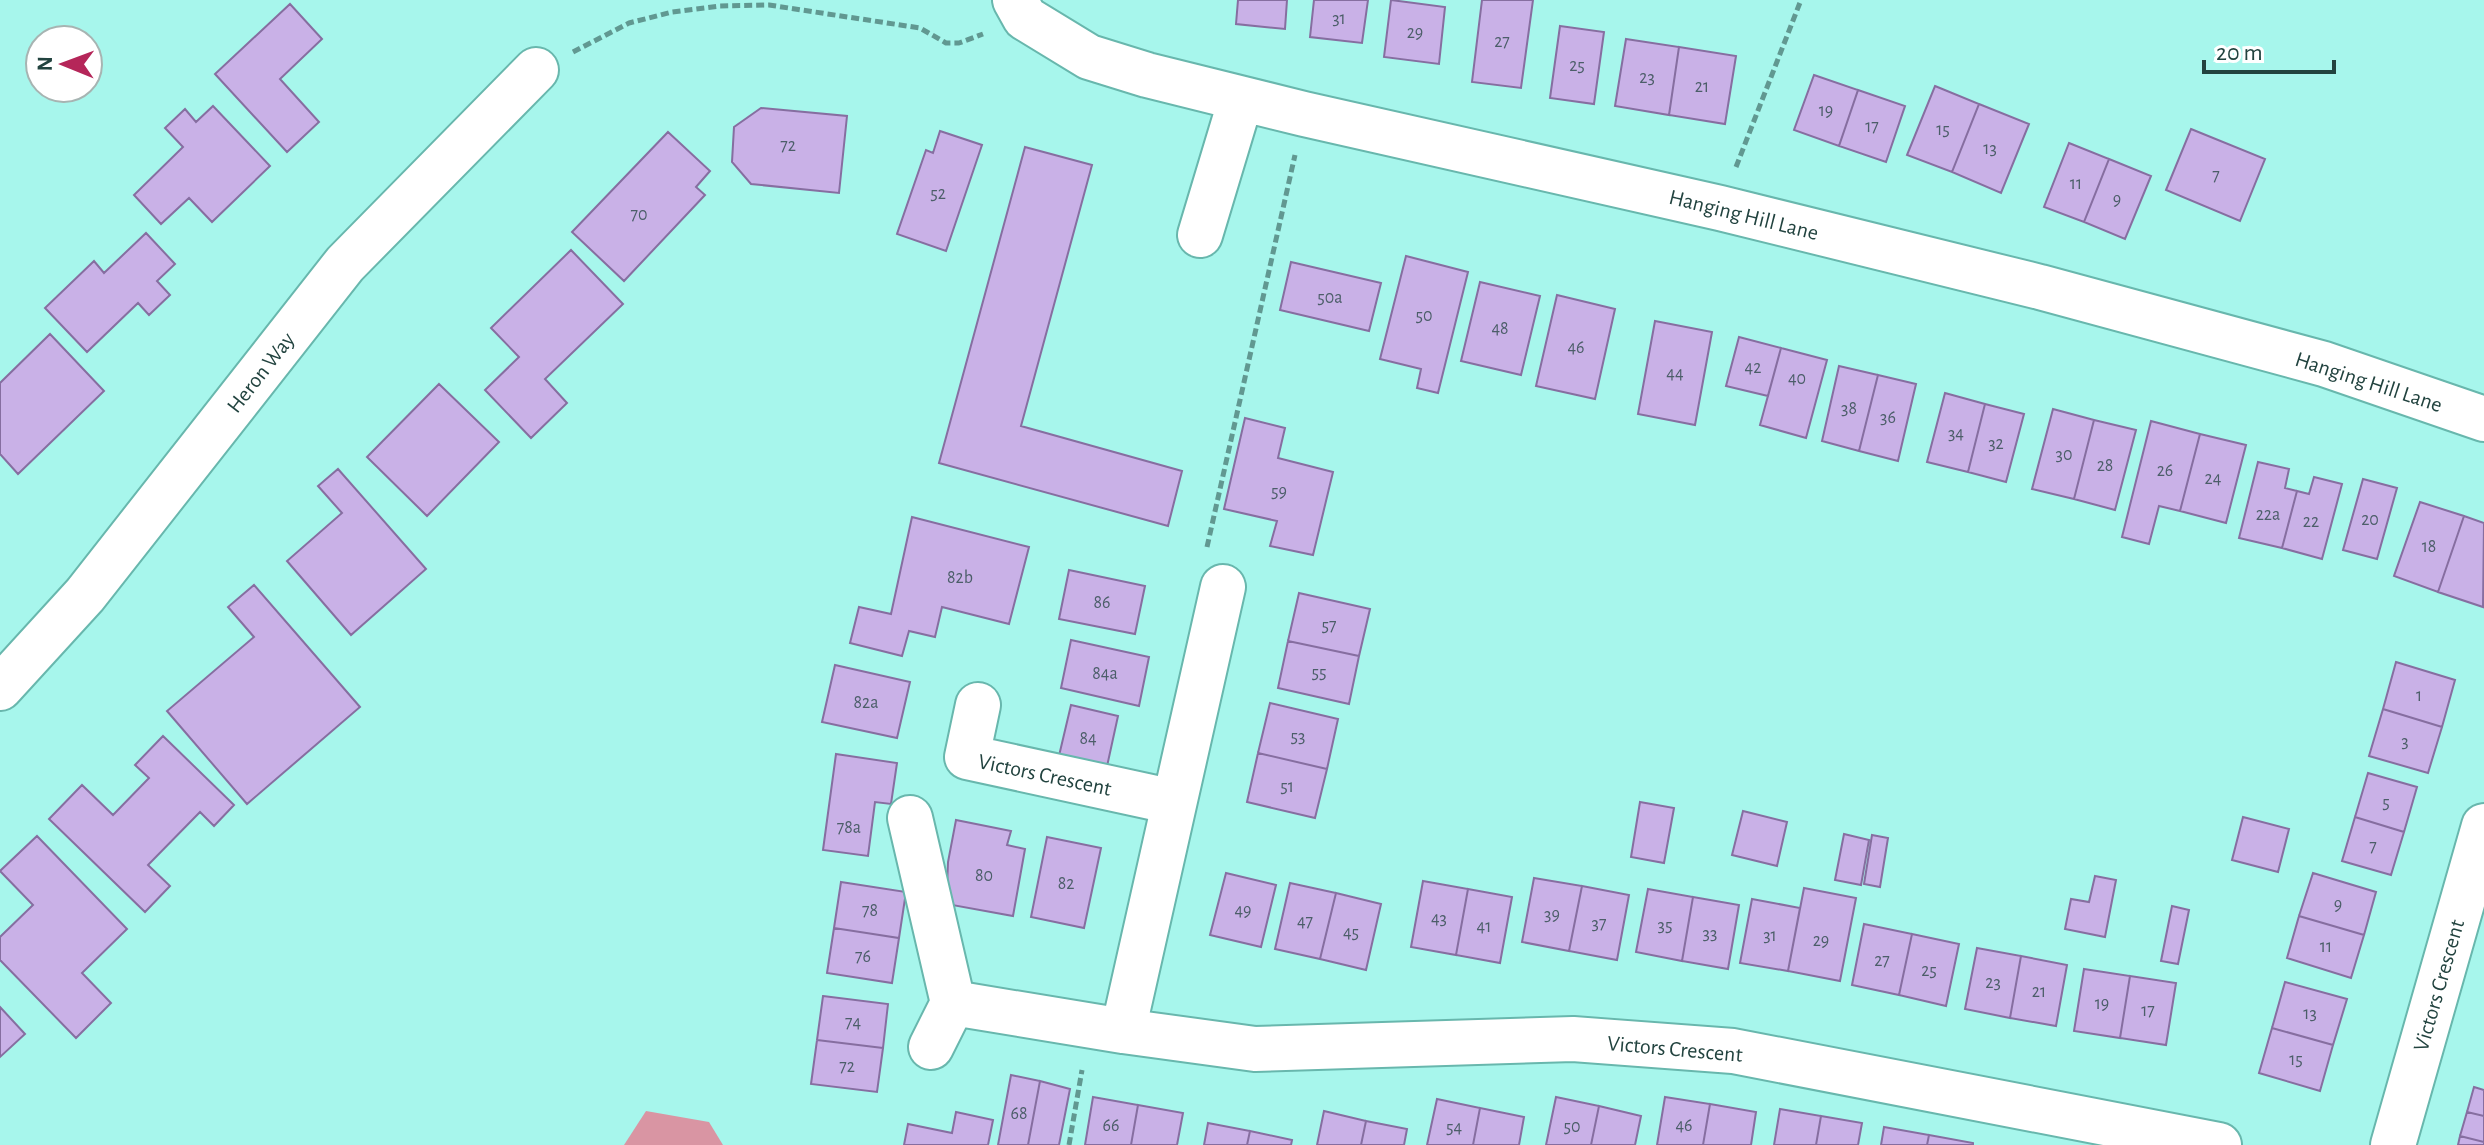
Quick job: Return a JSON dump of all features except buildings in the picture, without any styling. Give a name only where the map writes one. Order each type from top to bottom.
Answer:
[{"type":"street","name":"Hanging Hill Lane","points":[[1020,9],[1089,57],[1147,75],[1304,114],[1720,208],[2040,287],[2324,364],[2484,419]]},
{"type":"street","name":"Heron Way","points":[[0,688],[85,595],[345,264],[536,70]]},
{"type":"street","points":[[1200,235],[1241,99]]},
{"type":"street","points":[[1106,1028],[1174,802],[1223,587]]},
{"type":"street","name":"Victors Crescent","points":[[978,705],[967,757],[1174,802]]},
{"type":"street","points":[[910,818],[953,1003],[931,1047]]},
{"type":"street","name":"Victors Crescent","points":[[2393,1145],[2474,896],[2484,826]]},
{"type":"street","name":"Victors Crescent","points":[[953,1003],[1255,1049],[1573,1039],[1733,1051],[2219,1145]]},
{"type":"path","points":[[1720,208],[1801,0]]},
{"type":"path","points":[[536,70],[629,23],[672,12],[720,6],[769,5],[920,28],[946,43],[959,43],[1020,9]]},
{"type":"path","points":[[1223,587],[1199,583],[1304,114]]},
{"type":"path","points":[[1069,1145],[1106,1028]]},
{"type":"shaded area","points":[[646,1111],[709,1122],[723,1145],[624,1145]]}]
